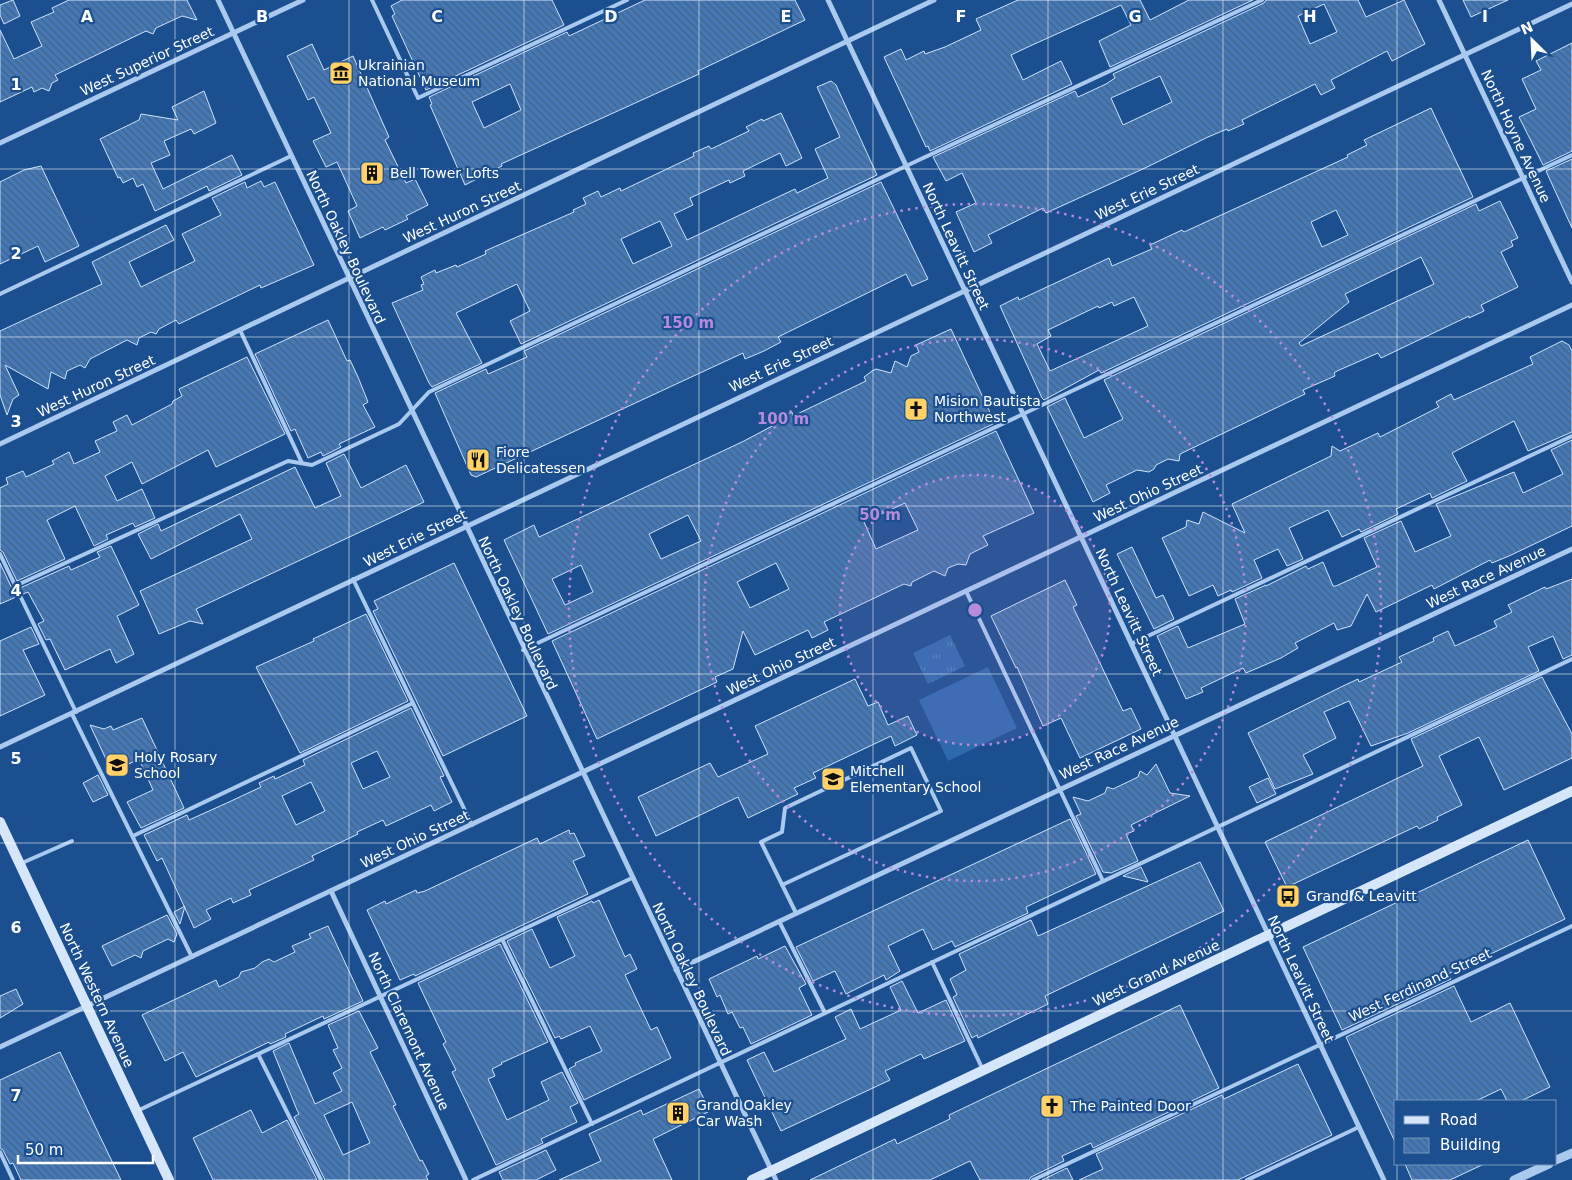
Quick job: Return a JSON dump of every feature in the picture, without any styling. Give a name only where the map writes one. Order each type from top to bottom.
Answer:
[{"type":"main road","name":"West Grand Avenue","points":[[752,1180],[774,1175],[983,1070],[1572,791]]},
{"type":"main road","name":"North Western Avenue","points":[[0,822],[169,1180]]},
{"type":"street","name":"North Oakley Boulevard","points":[[218,0],[523,650],[774,1175]]},
{"type":"street","name":"West Superior Street","points":[[0,144],[303,0]]},
{"type":"street","name":"North Leavitt Street","points":[[828,0],[1384,1180]]},
{"type":"street","name":"West Huron Street","points":[[0,444],[934,0]]},
{"type":"street","name":"North Hoyne Avenue","points":[[1439,0],[1572,282]]},
{"type":"street","name":"West Erie Street","points":[[0,747],[1572,4]]},
{"type":"street","name":"West Ohio Street","points":[[0,1047],[1572,305]]},
{"type":"street","name":"West Race Avenue","points":[[676,970],[1059,788],[1572,549]]},
{"type":"street","name":"North Claremont Avenue","points":[[331,891],[466,1180]]},
{"type":"street","points":[[1557,1160],[1572,1153]]},
{"type":"street","points":[[1514,1180],[1547,1165]]},
{"type":"lane","points":[[372,0],[418,98],[628,0]]},
{"type":"lane","points":[[15,586],[288,461],[312,465],[399,424],[410,410],[429,392],[1262,0]]},
{"type":"lane","points":[[523,650],[1572,155]]},
{"type":"lane","points":[[0,294],[291,156]]},
{"type":"lane","points":[[240,330],[302,464]]},
{"type":"lane","points":[[1131,644],[1572,436]]},
{"type":"lane","points":[[0,554],[74,713],[192,957]]},
{"type":"lane","points":[[353,579],[472,825]]},
{"type":"lane","points":[[966,592],[1103,881]]},
{"type":"lane","points":[[473,1180],[1572,659]]},
{"type":"lane","points":[[133,836],[413,703]]},
{"type":"lane","points":[[782,885],[941,811],[911,748],[785,808],[782,832],[761,842],[782,885],[796,913]]},
{"type":"lane","points":[[20,864],[72,841]]},
{"type":"lane","points":[[136,1111],[632,878]]},
{"type":"lane","points":[[779,921],[825,1013]]},
{"type":"lane","name":"West Ferdinand Street","points":[[1033,1180],[1572,926]]},
{"type":"lane","points":[[502,939],[592,1124]]},
{"type":"lane","points":[[932,962],[983,1070]]},
{"type":"lane","points":[[258,1054],[321,1180]]},
{"type":"lane","points":[[1247,1180],[1359,1127]]},
{"type":"lane","points":[[0,1152],[13,1180]]},
{"type":"green space","points":[[950,635],[965,666],[928,684],[913,653]]},
{"type":"green space","points":[[988,667],[1017,728],[948,761],[919,700]]},
{"type":"building","points":[[13,0],[20,16],[4,24],[0,15],[0,5]]},
{"type":"building","points":[[69,0],[187,0],[197,20],[182,16],[156,28],[153,34],[146,31],[55,75],[58,80],[52,83],[49,91],[42,88],[34,92],[32,87],[0,102],[0,30],[14,59],[42,46],[31,22],[54,12],[52,8]]},
{"type":"building","points":[[402,0],[552,0],[564,25],[426,90],[392,16],[395,14],[391,6]]},
{"type":"building","points":[[645,0],[795,0],[805,20],[698,71],[699,74],[501,164],[502,166],[465,185],[430,105],[432,104],[429,97],[567,32],[569,36]],"holes":[[[510,84],[521,110],[484,128],[472,102]]]},
{"type":"building","points":[[1018,0],[1140,0],[1150,20],[1189,0],[1253,0],[1110,67],[1099,41],[1131,25],[1121,5],[1030,46],[1011,55],[1023,80],[1061,61],[1072,84],[930,151],[928,146],[926,147],[884,57],[901,49],[906,60],[924,51],[925,54],[945,47],[981,30],[976,19]]},
{"type":"building","points":[[1266,0],[1358,0],[1366,17],[1404,0],[1425,44],[1392,61],[1387,51],[1331,80],[1335,88],[1321,95],[1315,84],[1242,120],[1244,124],[1208,137],[1046,213],[1043,208],[988,235],[992,243],[974,252],[956,212],[976,203],[962,173],[946,181],[933,157],[1075,91],[1078,97],[1106,84],[1115,78],[1113,74],[1264,3]],"holes":[[[1324,4],[1337,32],[1310,44],[1298,16]],[[1160,76],[1172,102],[1123,125],[1111,98]]]},
{"type":"building","points":[[1463,0],[1508,0],[1471,17]]},
{"type":"building","points":[[1572,43],[1572,151],[1543,165],[1519,117],[1536,109],[1522,79],[1541,70],[1536,61]]},
{"type":"building","name":"Bell Tower Lofts","points":[[312,44],[324,70],[353,56],[389,137],[385,140],[406,183],[415,179],[428,205],[406,216],[408,219],[385,230],[383,227],[360,238],[348,211],[357,206],[337,162],[326,167],[313,141],[331,133],[314,97],[308,100],[287,56]]},
{"type":"building","points":[[831,81],[836,85],[877,175],[521,344],[510,321],[530,311],[517,284],[456,313],[482,363],[432,387],[392,303],[423,290],[421,285],[424,284],[421,277],[435,270],[436,273],[456,265],[457,267],[486,254],[485,251],[574,212],[573,210],[586,204],[583,198],[598,191],[601,197],[620,188],[621,191],[694,156],[693,153],[709,146],[711,149],[749,131],[746,127],[762,119],[763,121],[781,113],[802,158],[786,166],[780,153],[743,171],[745,176],[730,183],[729,180],[690,198],[693,205],[674,214],[687,240],[795,189],[797,193],[828,178],[815,149],[840,137],[817,87]],"holes":[[[660,221],[672,246],[633,264],[621,239]]]},
{"type":"building","points":[[204,91],[216,123],[194,134],[191,129],[164,141],[170,155],[151,163],[163,189],[232,155],[242,175],[209,191],[207,186],[155,211],[143,184],[137,187],[133,178],[123,183],[120,177],[118,178],[100,139],[139,120],[141,114],[178,120],[172,107]]},
{"type":"building","points":[[1431,108],[1473,197],[1101,373],[1099,370],[1044,400],[1042,398],[1000,306],[1018,297],[1019,300],[1109,258],[1112,266],[1152,249],[1150,245],[1182,230],[1184,232],[1348,157],[1347,155],[1367,145],[1364,140]],"holes":[[[1336,210],[1348,235],[1322,247],[1311,222]],[[1134,297],[1148,326],[1050,371],[1037,344],[1051,336],[1048,330],[1098,306],[1099,308],[1112,302],[1114,306]]]},
{"type":"building","points":[[1572,159],[1572,228],[1546,171]]},
{"type":"building","points":[[41,166],[79,246],[45,262],[38,246],[0,264],[0,182],[24,170]]},
{"type":"building","points":[[261,181],[264,187],[275,182],[314,265],[261,288],[260,285],[179,324],[176,320],[159,329],[156,334],[151,332],[139,338],[137,345],[127,340],[90,359],[85,368],[80,365],[67,371],[65,379],[51,372],[48,389],[5,365],[19,395],[13,399],[7,415],[0,395],[0,331],[102,284],[92,262],[166,225],[174,240],[129,262],[141,287],[195,261],[182,234],[221,215],[212,198],[245,182],[247,188]]},
{"type":"building","points":[[881,182],[928,279],[912,286],[906,274],[778,337],[781,342],[764,351],[745,359],[743,353],[476,477],[471,475],[435,393],[486,369],[488,374],[527,357],[524,351]]},
{"type":"building","points":[[1500,201],[1518,238],[1511,241],[1513,246],[1501,252],[1518,287],[1481,305],[1484,311],[1469,318],[1469,316],[1381,358],[1378,353],[1337,371],[1334,373],[1335,376],[1303,390],[1305,394],[1180,454],[1179,461],[1168,459],[1156,465],[1149,472],[1137,470],[1106,485],[1110,493],[1093,502],[1047,407],[1065,398],[1084,438],[1123,419],[1104,380],[1476,204],[1479,211]],"holes":[[[1421,257],[1434,284],[1301,346],[1299,343],[1349,302],[1345,294]]]},
{"type":"building","points":[[328,320],[347,361],[350,360],[358,377],[368,402],[363,405],[375,427],[339,444],[341,447],[323,456],[321,452],[308,458],[295,429],[291,431],[255,354]]},
{"type":"building","points":[[951,329],[994,421],[993,424],[548,634],[504,540],[534,525],[539,537],[742,442],[778,423],[776,420],[792,412],[793,416],[866,381],[864,377],[876,369],[891,373],[895,361],[907,367],[911,356],[919,352],[916,345]],"holes":[[[688,515],[701,541],[661,559],[649,534]],[[581,565],[593,592],[565,605],[552,579]]]},
{"type":"building","points":[[1562,341],[1569,345],[1572,351],[1572,432],[1528,451],[1514,421],[1452,453],[1467,481],[1432,498],[1430,493],[1396,509],[1398,514],[1361,532],[1359,529],[1342,537],[1328,510],[1289,528],[1303,559],[1287,566],[1278,549],[1254,560],[1262,578],[1232,592],[1231,590],[1218,596],[1213,585],[1189,596],[1162,538],[1186,527],[1187,520],[1199,524],[1203,512],[1245,533],[1232,504],[1331,456],[1332,446],[1340,451],[1378,433],[1380,437],[1439,407],[1436,402],[1451,394],[1454,400],[1533,364],[1530,357]]},
{"type":"building","points":[[247,357],[285,434],[216,467],[208,450],[142,484],[132,462],[105,476],[117,501],[142,489],[155,518],[135,527],[133,523],[106,535],[108,539],[94,546],[75,506],[47,520],[65,559],[17,581],[3,552],[0,550],[0,488],[8,484],[6,478],[23,471],[26,477],[54,464],[52,461],[69,452],[74,464],[100,452],[95,441],[117,431],[113,422],[127,415],[132,425],[172,404],[173,401],[182,396],[179,389]]},
{"type":"building","points":[[996,431],[1034,513],[983,536],[988,545],[970,554],[966,565],[958,564],[948,568],[945,576],[934,571],[912,582],[911,586],[904,584],[824,622],[828,630],[812,638],[808,630],[755,655],[743,631],[733,669],[715,677],[717,682],[597,739],[552,641]],"holes":[[[905,503],[918,530],[876,549],[864,522]],[[776,563],[789,589],[750,608],[737,582]]]},
{"type":"building","points":[[1572,440],[1572,526],[1509,556],[1492,563],[1490,560],[1434,589],[1432,585],[1376,612],[1367,594],[1351,626],[1337,630],[1334,623],[1295,643],[1298,648],[1281,658],[1246,673],[1243,668],[1201,688],[1203,692],[1186,699],[1157,636],[1178,626],[1188,648],[1245,624],[1235,599],[1306,566],[1308,569],[1323,562],[1333,586],[1377,567],[1364,538],[1401,521],[1415,552],[1451,536],[1436,504],[1514,472],[1523,493],[1563,474],[1551,450]]},
{"type":"building","points":[[344,454],[361,488],[406,465],[424,502],[196,609],[203,624],[190,621],[159,634],[140,591],[252,539],[240,514],[151,559],[138,534],[158,524],[161,531],[295,467],[315,508],[341,496],[326,463]]},
{"type":"building","points":[[111,546],[139,605],[117,616],[134,654],[116,663],[110,649],[65,670],[50,639],[46,640],[38,624],[44,621],[28,592],[23,594],[20,588],[69,566],[71,570],[100,557],[97,552]]},
{"type":"building","points":[[1132,547],[1156,598],[1163,595],[1174,619],[1154,629],[1117,554]]},
{"type":"building","points":[[0,563],[16,597],[0,604]]},
{"type":"building","points":[[454,563],[527,716],[443,756],[373,611],[378,609],[374,601]]},
{"type":"building","points":[[1572,579],[1572,655],[1563,659],[1553,636],[1528,647],[1539,671],[1408,733],[1371,746],[1349,701],[1324,712],[1336,738],[1303,755],[1313,774],[1275,789],[1248,733],[1358,679],[1359,682],[1402,662],[1399,657],[1434,641],[1433,638],[1448,631],[1455,646],[1497,627],[1494,621],[1512,612],[1508,605],[1545,587],[1546,589]]},
{"type":"building","points":[[1065,580],[1077,605],[1073,607],[1123,711],[1131,708],[1141,729],[1080,758],[1061,718],[1043,726],[1017,667],[991,616]]},
{"type":"building","points":[[366,614],[408,701],[300,753],[256,667],[314,641],[313,639]]},
{"type":"building","points":[[31,627],[39,644],[23,650],[45,695],[0,716],[0,641]]},
{"type":"building","points":[[1542,677],[1572,734],[1572,758],[1504,790],[1479,737],[1439,756],[1462,805],[1437,817],[1438,820],[1419,829],[1417,826],[1287,887],[1265,842],[1423,766],[1411,739]]},
{"type":"building","points":[[855,679],[868,706],[878,702],[888,725],[908,716],[917,735],[895,746],[891,736],[813,773],[816,778],[794,788],[798,794],[748,818],[738,797],[656,836],[638,797],[710,763],[718,777],[768,754],[755,726]]},
{"type":"building","points":[[411,708],[444,776],[440,777],[452,802],[434,811],[431,805],[386,826],[383,820],[357,832],[358,834],[312,856],[314,860],[249,890],[251,895],[233,903],[231,898],[206,910],[211,919],[194,928],[162,858],[157,861],[144,835],[187,815],[189,820],[261,787],[259,783],[274,776],[275,779],[305,765],[303,760]],"holes":[[[377,751],[390,777],[363,789],[351,763]],[[311,782],[325,811],[296,825],[282,796]]]},
{"type":"building","points":[[142,718],[184,808],[141,828],[127,802],[153,790],[139,759],[112,772],[90,725],[104,729],[111,726],[113,730]]},
{"type":"building","points":[[1156,764],[1170,793],[1190,796],[1131,825],[1134,831],[1126,834],[1138,861],[1111,873],[1103,872],[1076,816],[1081,814],[1073,797],[1088,801],[1105,793],[1107,787],[1113,789],[1138,777],[1140,771],[1147,775]]},
{"type":"building","points":[[98,775],[108,795],[93,802],[83,783]]},
{"type":"building","points":[[1268,778],[1276,794],[1257,803],[1249,787]]},
{"type":"building","points":[[1070,819],[1096,874],[1026,907],[1028,913],[955,947],[952,941],[933,950],[923,929],[888,946],[900,971],[886,980],[884,975],[846,994],[835,971],[813,981],[796,947]]},
{"type":"building","points":[[569,830],[570,834],[574,833],[585,856],[573,861],[588,894],[415,976],[414,974],[400,980],[367,910],[385,901],[386,904],[416,890],[417,893],[425,891],[537,838],[540,844]]},
{"type":"building","points":[[1528,840],[1565,919],[1448,974],[1451,979],[1342,1030],[1303,947]]},
{"type":"building","points":[[1200,862],[1224,911],[1045,996],[1048,1004],[978,1038],[977,1035],[972,1038],[953,997],[957,995],[950,979],[966,970],[959,954],[1031,920],[1038,936]]},
{"type":"building","points":[[1141,867],[1148,882],[1123,876]]},
{"type":"building","points":[[599,900],[625,957],[630,954],[637,969],[625,975],[651,1030],[657,1027],[671,1058],[584,1100],[569,1069],[576,1065],[575,1063],[602,1051],[590,1026],[561,1039],[559,1036],[555,1038],[507,941],[532,929],[550,968],[575,956],[557,917],[592,901],[593,903]]},
{"type":"building","points":[[185,906],[180,924],[174,912]]},
{"type":"building","points":[[167,915],[177,934],[174,942],[168,939],[143,951],[141,958],[135,955],[112,966],[102,946]]},
{"type":"building","points":[[328,926],[363,1001],[324,1019],[323,1016],[285,1034],[286,1037],[270,1044],[269,1042],[196,1077],[183,1052],[165,1061],[142,1015],[216,980],[219,987],[239,977],[241,972],[255,968],[262,962],[269,959],[274,962],[295,952],[292,946],[311,938],[309,934]]},
{"type":"building","points":[[500,944],[548,1042],[492,1069],[495,1076],[488,1079],[507,1120],[549,1100],[541,1082],[562,1072],[578,1103],[570,1107],[577,1122],[541,1139],[543,1143],[496,1165],[452,1072],[456,1070],[443,1044],[446,1042],[418,983]]},
{"type":"building","points":[[785,946],[806,984],[799,988],[812,1015],[751,1044],[743,1027],[740,1028],[732,1012],[728,1014],[720,995],[717,997],[709,979],[757,956],[758,959]]},
{"type":"building","points":[[902,981],[918,1013],[946,1000],[965,1041],[924,1059],[921,1054],[885,1071],[890,1080],[781,1131],[747,1060],[764,1052],[774,1072],[846,1039],[835,1017],[851,1009],[860,1029],[901,1010],[890,987]]},
{"type":"building","points":[[1454,986],[1471,1022],[1510,1003],[1550,1087],[1523,1100],[1506,1100],[1501,1089],[1478,1100],[1394,1100],[1394,1140],[1346,1037]]},
{"type":"building","points":[[16,989],[23,1004],[0,1018],[0,996]]},
{"type":"building","points":[[1180,1005],[1219,1088],[1093,1148],[1091,1143],[1062,1156],[1064,1161],[1031,1177],[1029,1180],[980,1180],[970,1161],[930,1180],[810,1180],[895,1139],[897,1144],[950,1119],[949,1115]]},
{"type":"building","points":[[359,1011],[378,1048],[370,1052],[396,1105],[393,1106],[420,1161],[422,1160],[429,1174],[426,1176],[428,1180],[325,1180],[294,1117],[299,1114],[273,1051],[289,1043],[315,1104],[342,1091],[333,1073],[342,1068],[333,1050],[338,1048],[328,1025]],"holes":[[[352,1102],[370,1143],[343,1155],[324,1115]]]},
{"type":"building","points":[[60,1052],[121,1180],[21,1180],[13,1163],[10,1164],[0,1148],[0,1080]]},
{"type":"building","points":[[1298,1064],[1332,1135],[1238,1180],[1079,1180],[1103,1169],[1096,1154],[1222,1095],[1224,1099]]},
{"type":"building","points":[[699,1089],[710,1111],[653,1139],[672,1180],[559,1180],[601,1161],[589,1134],[641,1110],[643,1115]]},
{"type":"building","points":[[251,1110],[262,1133],[287,1120],[317,1180],[213,1180],[193,1138]]},
{"type":"building","points":[[546,1150],[556,1170],[536,1180],[503,1180],[499,1172]]},
{"type":"building","points":[[1405,1165],[1482,1165],[1450,1180],[1412,1180]]},
{"type":"building","points":[[1067,1168],[1073,1180],[1042,1180]]},
{"type":"place","name":"Ukrainian National Museum","points":[[341,73]]},
{"type":"place","name":"Bell Tower Lofts","points":[[372,173]]},
{"type":"place","name":"Mision Bautista Northwest","points":[[916,409]]},
{"type":"place","name":"Fiore Delicatessen","points":[[478,460]]},
{"type":"place","name":"Holy Rosary School","points":[[117,765]]},
{"type":"place","name":"Mitchell Elementary School","points":[[833,779]]},
{"type":"place","name":"Grand & Leavitt","points":[[1288,896]]},
{"type":"place","name":"The Painted Door","points":[[1052,1106]]},
{"type":"place","name":"Grand Oakley Car Wash","points":[[678,1113]]}]
